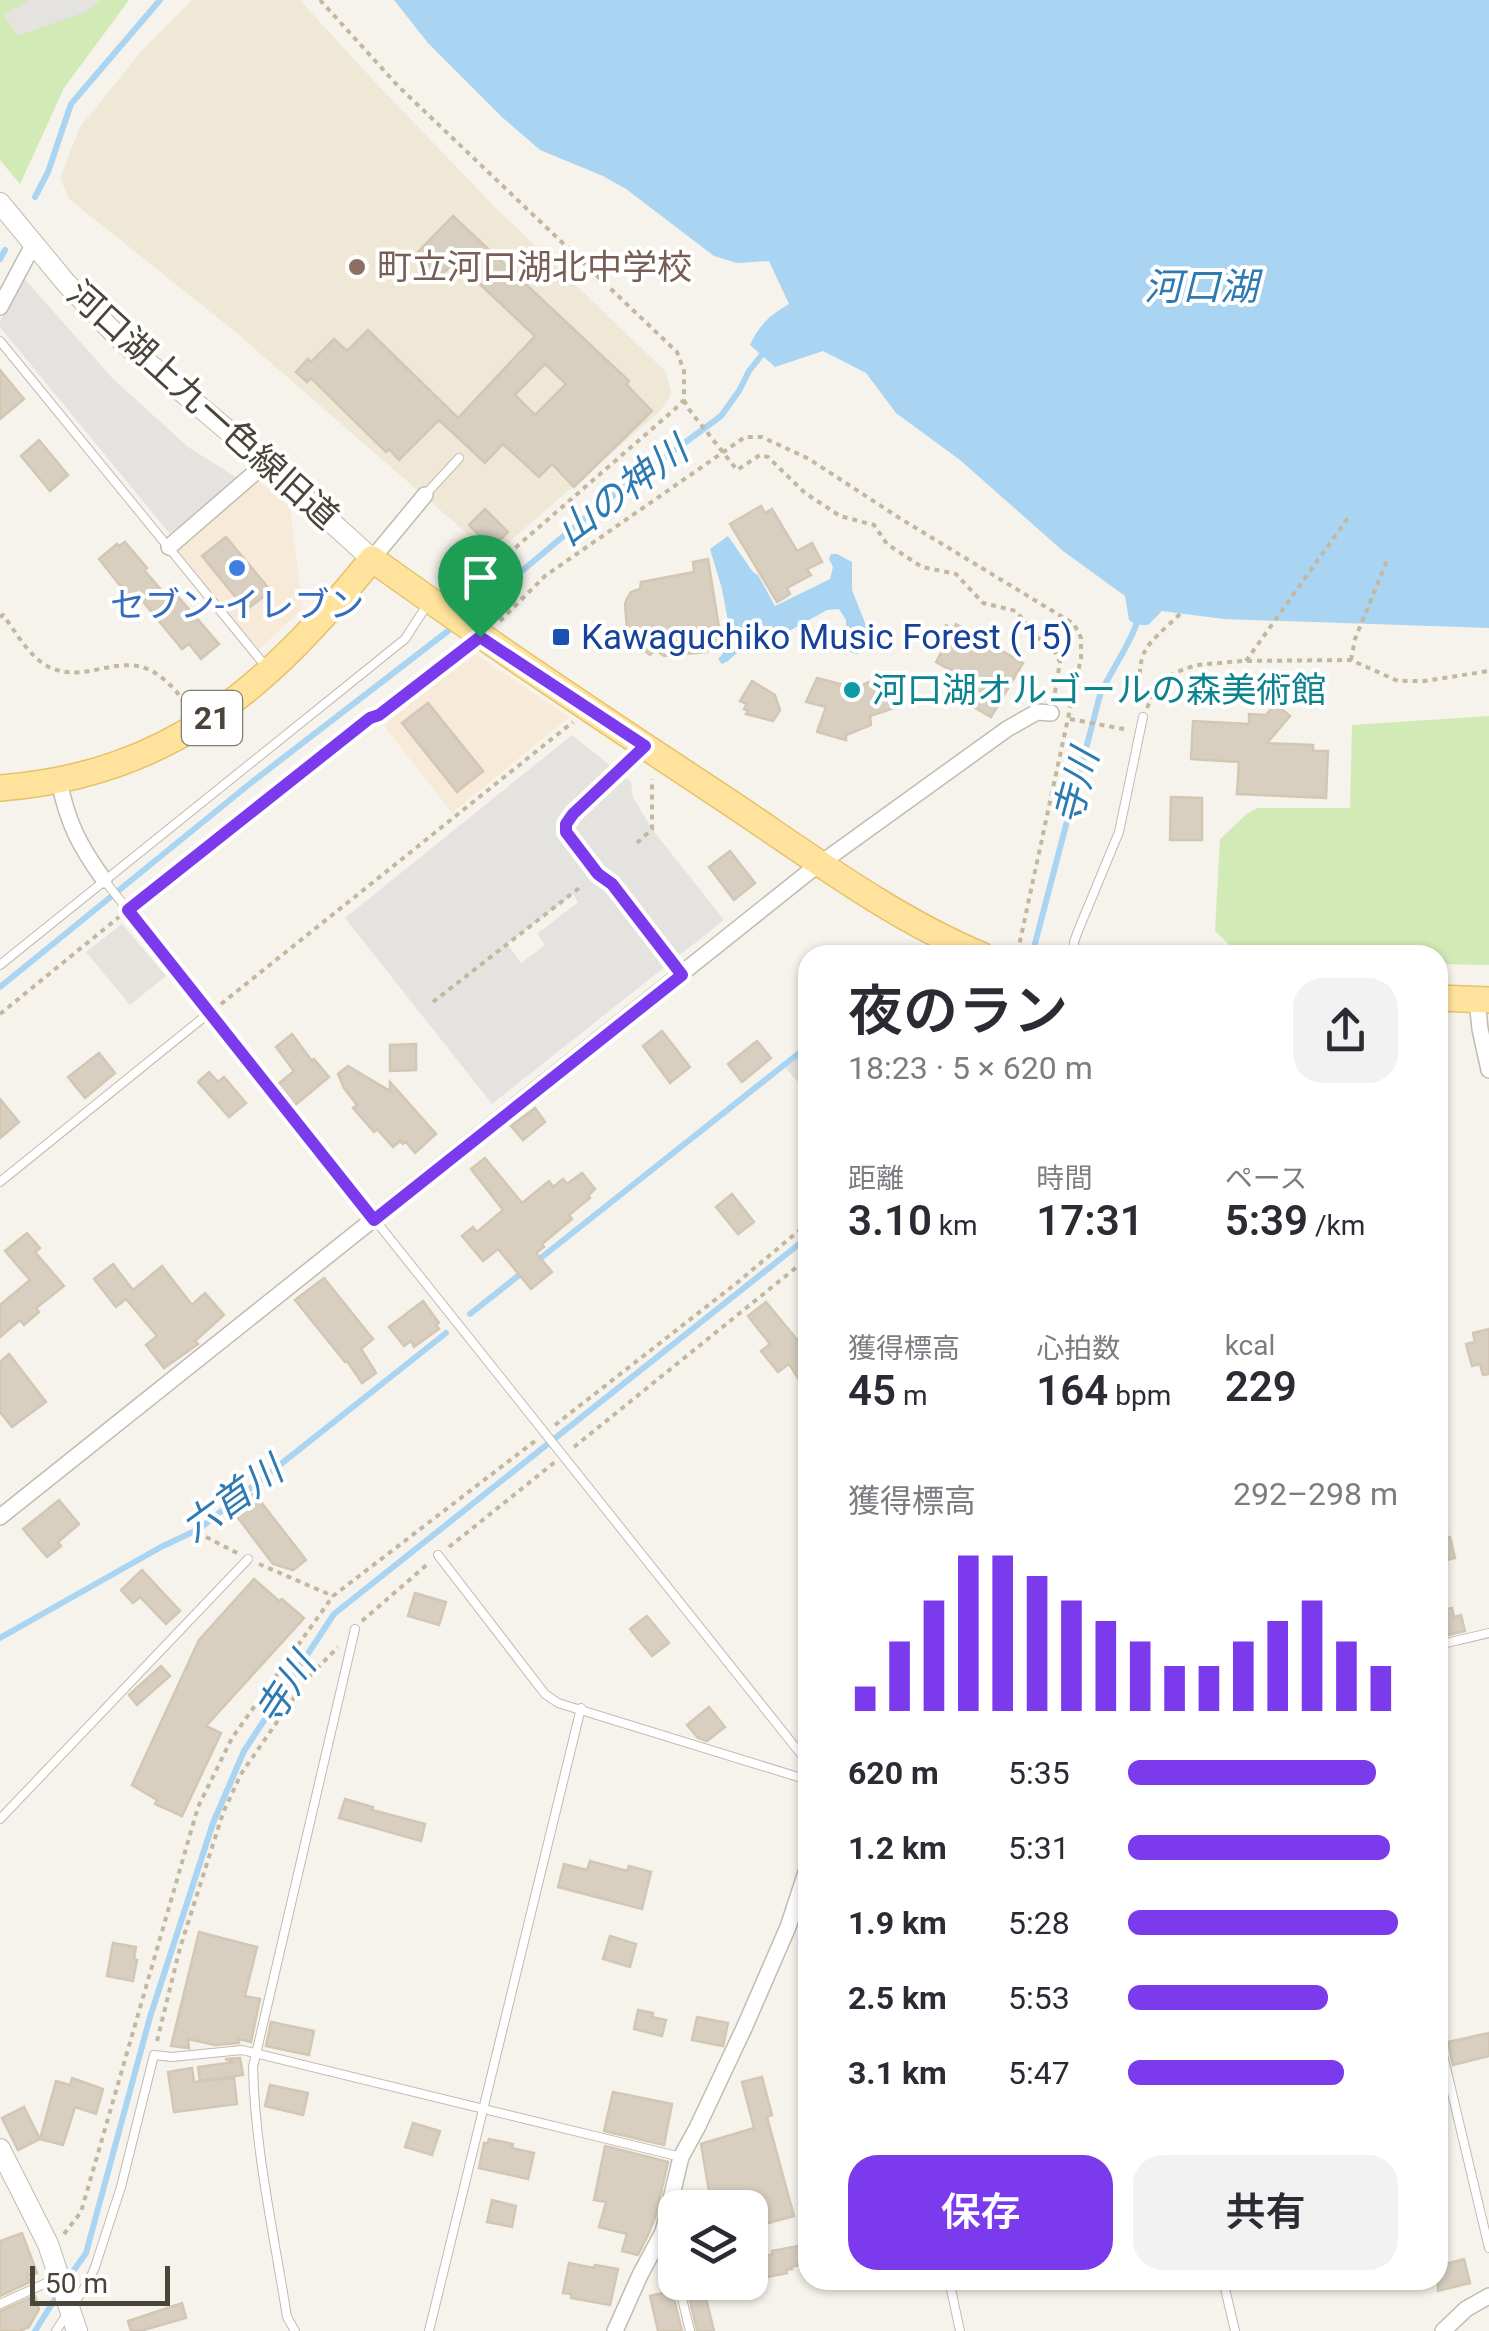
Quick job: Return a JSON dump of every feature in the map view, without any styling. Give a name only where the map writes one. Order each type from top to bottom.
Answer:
[{"type":"main road","points":[[372,558],[439,601],[650,758],[946,945]]},
{"type":"main road","name":"21","points":[[0,788],[59,781],[124,762],[194,729],[235,702],[270,671],[372,558]]},
{"type":"main road","points":[[1448,998],[1483,1000]]},
{"type":"street","name":"河口湖上九一色線旧道","points":[[0,203],[33,245],[121,340],[372,558]]},
{"type":"street","points":[[0,308],[33,245]]},
{"type":"street","points":[[169,547],[266,463]]},
{"type":"street","points":[[372,558],[425,495]]},
{"type":"street","points":[[0,1517],[820,863],[1006,729],[1037,712],[1051,713]]},
{"type":"street","points":[[59,781],[76,839],[106,883]]},
{"type":"street","points":[[1483,1000],[1480,1030],[1489,1070]]},
{"type":"street","points":[[673,2190],[681,2157],[798,1900]]},
{"type":"street","points":[[0,2149],[48,2244],[77,2331]]},
{"type":"street","points":[[615,2331],[658,2242]]},
{"type":"street","points":[[1443,2331],[1466,2309],[1489,2296]]},
{"type":"lane","points":[[0,341],[270,671]]},
{"type":"lane","points":[[425,495],[460,458]]},
{"type":"lane","points":[[0,965],[405,639],[439,601]]},
{"type":"lane","points":[[379,715],[482,632]]},
{"type":"lane","points":[[1074,945],[1119,832],[1143,720]]},
{"type":"lane","points":[[650,758],[573,814],[566,832],[682,975]]},
{"type":"lane","points":[[106,883],[798,1750]]},
{"type":"lane","points":[[0,1182],[209,1014]]},
{"type":"lane","points":[[438,1556],[544,1694],[558,1703],[798,1777]]},
{"type":"lane","points":[[0,1819],[248,1559]]},
{"type":"lane","points":[[295,2331],[288,2317],[254,2110],[255,2052],[355,1629]]},
{"type":"lane","points":[[1448,1643],[1489,1633]]},
{"type":"lane","points":[[429,2331],[582,1708]]},
{"type":"lane","points":[[56,2331],[95,2267],[121,2187],[154,2055],[255,2052],[681,2157]]},
{"type":"lane","points":[[1448,2076],[1489,2248]]},
{"type":"lane","points":[[0,2304],[60,2277]]},
{"type":"lane","points":[[950,2290],[960,2331]]},
{"type":"lane","points":[[1225,2290],[1235,2331]]},
{"type":"lane","points":[[682,2300],[690,2331]]},
{"type":"path","points":[[320,0],[398,86],[677,352],[684,371],[687,407],[738,470],[760,455],[768,457],[804,493],[840,516],[874,525],[887,544],[922,567],[956,574],[984,603],[1016,611],[1037,637],[1054,650],[1060,662],[1051,713]]},
{"type":"path","points":[[439,601],[500,561],[684,400]]},
{"type":"path","points":[[482,632],[546,576],[745,437],[762,437],[810,459],[1074,624],[1081,638],[1068,719],[1019,945]]},
{"type":"path","points":[[1246,661],[1350,515]]},
{"type":"path","points":[[1351,660],[1355,639],[1388,558]]},
{"type":"path","points":[[1143,720],[1139,676],[1142,655],[1147,644],[1181,613]]},
{"type":"path","points":[[0,617],[3,615],[46,666],[64,672],[127,663],[149,668],[181,696],[194,729]]},
{"type":"path","points":[[1143,720],[1156,688],[1174,673],[1196,665],[1351,660],[1398,681],[1489,671]]},
{"type":"path","points":[[209,1014],[587,709]]},
{"type":"path","points":[[0,1014],[125,907],[370,718],[379,715]]},
{"type":"path","points":[[1068,719],[1133,731]]},
{"type":"path","points":[[638,842],[652,829],[650,758]]},
{"type":"path","points":[[433,1002],[583,885]]},
{"type":"path","points":[[48,2244],[64,2234],[81,2212],[198,1807],[232,1738],[333,1596],[545,1435],[798,1231]]},
{"type":"path","points":[[154,2055],[186,1931],[223,1812],[241,1774],[308,1678],[367,1615],[561,1454],[798,1266]]},
{"type":"path","points":[[206,1537],[333,1596]]},
{"type":"shaded area","points":[[29,0],[100,0],[88,11],[18,36],[4,15]]},
{"type":"shaded area","name":"町立河口湖北中学校","points":[[192,0],[300,0],[494,206],[666,372],[671,391],[659,412],[493,556],[232,329],[69,199],[60,178],[80,127],[143,49]]},
{"type":"shaded area","points":[[24,278],[112,378],[188,447],[237,478],[170,534],[0,327]]},
{"type":"shaded area","points":[[259,481],[290,506],[303,609],[259,649],[176,549]]},
{"type":"shaded area","points":[[472,652],[569,717],[452,813],[382,723]]},
{"type":"shaded area","points":[[572,735],[631,782],[633,797],[652,829],[724,920],[492,1104],[345,918]],"holes":[[[573,894],[578,902],[537,934],[545,945],[521,963],[507,944]]]},
{"type":"shaded area","points":[[122,924],[166,976],[130,1005],[86,952]]},
{"type":"shaded area","points":[[798,1058],[798,1083],[786,1068]]},
{"type":"green space","points":[[0,0],[129,0],[64,88],[20,184],[0,160]]},
{"type":"green space","points":[[1489,716],[1489,965],[1448,964],[1448,945],[1230,945],[1215,931],[1220,839],[1258,808],[1350,808],[1352,725]]},
{"type":"water","name":"河口湖","points":[[394,0],[1489,0],[1489,628],[1224,619],[1162,611],[1148,625],[1136,625],[1129,620],[1125,596],[1063,551],[960,460],[896,413],[866,373],[823,351],[775,367],[750,345],[766,321],[789,304],[769,261],[737,263],[714,256],[626,189],[540,150],[428,43]]},
{"type":"water","points":[[728,536],[758,575],[775,606],[830,579],[831,554],[852,562],[852,590],[869,633],[858,654],[846,651],[846,620],[839,609],[827,610],[773,640],[760,621],[751,624],[760,642],[750,641],[722,664],[718,659],[732,643],[710,549]]},
{"type":"building","points":[[453,216],[629,381],[626,384],[652,411],[574,487],[552,464],[539,477],[503,444],[485,463],[439,420],[399,460],[389,449],[386,452],[311,378],[307,382],[296,372],[308,359],[311,362],[334,339],[347,351],[368,330],[458,418],[535,336],[455,261],[440,277],[416,254]],"holes":[[[545,364],[566,384],[535,415],[515,395]]]},
{"type":"building","points":[[0,370],[24,399],[0,419]]},
{"type":"building","points":[[39,440],[68,475],[50,491],[21,456]]},
{"type":"building","points":[[761,506],[765,513],[772,509],[797,551],[812,543],[822,562],[807,569],[811,575],[787,588],[790,594],[777,602],[730,524]]},
{"type":"building","points":[[485,509],[508,532],[492,548],[469,525]]},
{"type":"building","points":[[226,537],[271,591],[246,610],[202,556]]},
{"type":"building","points":[[125,542],[163,592],[169,586],[219,644],[201,659],[189,644],[182,649],[136,593],[130,598],[99,559]]},
{"type":"building","points":[[708,559],[718,642],[706,652],[664,656],[656,650],[650,655],[633,642],[636,637],[627,629],[625,604],[631,592],[640,589],[641,582],[694,572],[693,562]]},
{"type":"building","points":[[956,624],[1023,663],[991,717],[963,701],[973,683],[936,662],[946,644],[938,639],[946,625],[953,630]]},
{"type":"building","points":[[817,678],[855,688],[891,678],[900,706],[870,716],[871,725],[846,735],[846,740],[817,732],[826,707],[806,702]]},
{"type":"building","points":[[752,681],[775,695],[780,710],[773,721],[746,714],[747,704],[740,701]]},
{"type":"building","points":[[428,703],[483,771],[457,792],[402,723]]},
{"type":"building","points":[[1275,704],[1290,716],[1267,743],[1313,745],[1313,751],[1328,751],[1326,798],[1237,794],[1239,762],[1191,759],[1193,721],[1249,724],[1249,714],[1266,715]]},
{"type":"building","points":[[1171,797],[1202,798],[1202,840],[1170,840]]},
{"type":"building","points":[[730,851],[755,883],[734,900],[709,867]]},
{"type":"building","points":[[662,1031],[690,1067],[670,1083],[643,1046]]},
{"type":"building","points":[[292,1034],[329,1077],[294,1106],[277,1085],[294,1071],[276,1047]]},
{"type":"building","points":[[757,1041],[771,1058],[742,1082],[728,1064]]},
{"type":"building","points":[[416,1044],[416,1070],[390,1071],[390,1045]]},
{"type":"building","points":[[99,1053],[115,1073],[85,1098],[68,1077]]},
{"type":"building","points":[[348,1066],[390,1091],[390,1082],[436,1134],[415,1153],[406,1142],[400,1141],[393,1147],[353,1108],[357,1105],[338,1074]]},
{"type":"building","points":[[209,1072],[218,1082],[224,1077],[246,1103],[229,1117],[198,1082]]},
{"type":"building","points":[[0,1099],[19,1122],[0,1138]]},
{"type":"building","points":[[535,1108],[545,1122],[523,1140],[511,1126]]},
{"type":"building","points":[[485,1158],[522,1203],[549,1181],[553,1187],[563,1179],[567,1184],[582,1173],[595,1189],[569,1215],[572,1219],[536,1253],[552,1272],[531,1289],[498,1249],[483,1261],[462,1236],[473,1227],[477,1232],[503,1210],[471,1169]]},
{"type":"building","points":[[732,1194],[754,1222],[738,1234],[716,1207]]},
{"type":"building","points":[[27,1233],[40,1248],[35,1252],[64,1286],[36,1308],[39,1312],[24,1325],[20,1320],[0,1337],[0,1305],[30,1280],[5,1251]]},
{"type":"building","points":[[113,1264],[133,1290],[162,1266],[192,1305],[205,1293],[224,1315],[195,1341],[198,1344],[164,1368],[146,1345],[157,1336],[126,1299],[116,1307],[94,1279]]},
{"type":"building","points":[[324,1278],[373,1339],[361,1349],[376,1373],[362,1383],[295,1300]]},
{"type":"building","points":[[423,1301],[439,1329],[414,1347],[411,1341],[404,1346],[389,1327]]},
{"type":"building","points":[[766,1302],[798,1341],[798,1378],[789,1364],[778,1372],[761,1351],[770,1344],[748,1316]]},
{"type":"building","points":[[1489,1329],[1489,1374],[1483,1375],[1480,1364],[1472,1366],[1466,1344],[1475,1342],[1473,1333]]},
{"type":"building","points":[[9,1354],[46,1402],[12,1427],[0,1412],[0,1362]]},
{"type":"building","points":[[254,1493],[306,1560],[293,1570],[273,1564],[232,1510]]},
{"type":"building","points":[[59,1500],[79,1524],[47,1557],[23,1529]]},
{"type":"building","points":[[1448,1537],[1455,1558],[1448,1560]]},
{"type":"building","points":[[142,1570],[180,1611],[166,1624],[140,1597],[133,1603],[121,1590]]},
{"type":"building","points":[[254,1579],[304,1618],[206,1726],[221,1733],[182,1816],[155,1804],[157,1800],[132,1785],[199,1640]]},
{"type":"building","points":[[415,1593],[446,1602],[439,1625],[408,1616]]},
{"type":"building","points":[[1452,1608],[1454,1617],[1461,1615],[1465,1631],[1448,1635],[1448,1609]]},
{"type":"building","points":[[647,1616],[669,1643],[652,1656],[630,1629]]},
{"type":"building","points":[[161,1666],[170,1676],[137,1705],[129,1695]]},
{"type":"building","points":[[709,1707],[725,1727],[707,1741],[698,1738],[687,1725]]},
{"type":"building","points":[[345,1799],[425,1824],[421,1841],[339,1818]]},
{"type":"building","points":[[590,1861],[627,1871],[629,1866],[651,1872],[642,1909],[558,1887],[564,1864],[587,1870]]},
{"type":"building","points":[[199,1932],[257,1947],[245,1996],[260,1999],[251,2042],[238,2039],[239,2043],[215,2045],[188,2039],[189,2048],[171,2046]]},
{"type":"building","points":[[610,1936],[636,1944],[630,1967],[603,1959]]},
{"type":"building","points":[[113,1943],[136,1947],[133,1981],[107,1976]]},
{"type":"building","points":[[638,2010],[666,2020],[662,2036],[634,2029]]},
{"type":"building","points":[[697,2017],[728,2023],[723,2046],[692,2040]]},
{"type":"building","points":[[271,2022],[314,2031],[309,2055],[266,2046]]},
{"type":"building","points":[[1489,2033],[1489,2056],[1453,2065],[1448,2042]]},
{"type":"building","points":[[240,2058],[243,2075],[200,2081],[198,2067]]},
{"type":"building","points":[[192,2068],[194,2082],[234,2078],[237,2104],[174,2112],[168,2072]]},
{"type":"building","points":[[762,2077],[772,2115],[767,2117],[794,2216],[768,2223],[768,2190],[709,2190],[701,2144],[754,2128],[742,2082]]},
{"type":"building","points":[[72,2078],[103,2089],[96,2114],[75,2107],[63,2145],[40,2139],[56,2081],[70,2085]]},
{"type":"building","points":[[270,2085],[308,2093],[303,2115],[265,2106]]},
{"type":"building","points":[[613,2092],[672,2104],[664,2145],[604,2131]]},
{"type":"building","points":[[24,2107],[40,2139],[18,2150],[2,2118]]},
{"type":"building","points":[[413,2123],[440,2131],[432,2155],[405,2147]]},
{"type":"building","points":[[489,2139],[534,2153],[528,2179],[479,2168],[484,2143]]},
{"type":"building","points":[[605,2146],[668,2162],[662,2190],[658,2190],[656,2215],[638,2255],[622,2251],[627,2234],[599,2227],[606,2202],[594,2200]]},
{"type":"building","points":[[492,2200],[516,2206],[512,2227],[487,2222]]},
{"type":"building","points":[[22,2233],[37,2273],[27,2276],[30,2282],[0,2296],[0,2241]]},
{"type":"building","points":[[798,2246],[798,2265],[786,2270],[787,2273],[768,2277],[768,2256],[772,2251]]},
{"type":"building","points":[[1464,2259],[1470,2283],[1448,2288],[1448,2263]]},
{"type":"building","points":[[569,2263],[618,2269],[610,2305],[563,2293]]},
{"type":"building","points":[[658,2294],[658,2300],[674,2300],[682,2331],[658,2331],[650,2296]]},
{"type":"building","points":[[35,2296],[39,2309],[29,2327],[0,2331],[0,2311]]},
{"type":"building","points":[[690,2300],[706,2300],[714,2331],[697,2331]]},
{"type":"building","points":[[182,2303],[186,2318],[131,2331],[128,2321]]},
{"type":"waterway","points":[[35,197],[48,172],[71,104],[160,0]]},
{"type":"waterway","points":[[0,259],[5,250]]},
{"type":"waterway","name":"山の神川","points":[[467,617],[603,503],[721,416],[761,356]]},
{"type":"waterway","name":"山の神川","points":[[0,987],[252,782],[457,624]]},
{"type":"waterway","name":"寺川","points":[[1035,945],[1100,695],[1136,625]]},
{"type":"waterway","name":"六首川","points":[[537,1261],[798,1054]]},
{"type":"waterway","name":"寺川","points":[[65,2283],[86,2253],[150,2017],[213,1823],[244,1751],[334,1614],[798,1245]]},
{"type":"waterway","name":"六首川","points":[[470,1314],[523,1272]]},
{"type":"waterway","name":"六首川","points":[[0,1638],[199,1529],[446,1333]]},
{"type":"waterway","name":"寺川","points":[[35,2331],[58,2294]]},
{"type":"place","name":"町立河口湖北中学校","points":[[357,267]]},
{"type":"place","name":"セブン-イレブン","points":[[237,568]]},
{"type":"place","name":"Kawaguchiko Music Forest (15)","points":[[561,637]]},
{"type":"place","name":"河口湖オルゴールの森美術館","points":[[852,690]]},
{"type":"route","points":[[480,637],[645,746],[573,814],[566,832],[682,975],[374,1220],[128,910],[370,718],[480,637]]}]
